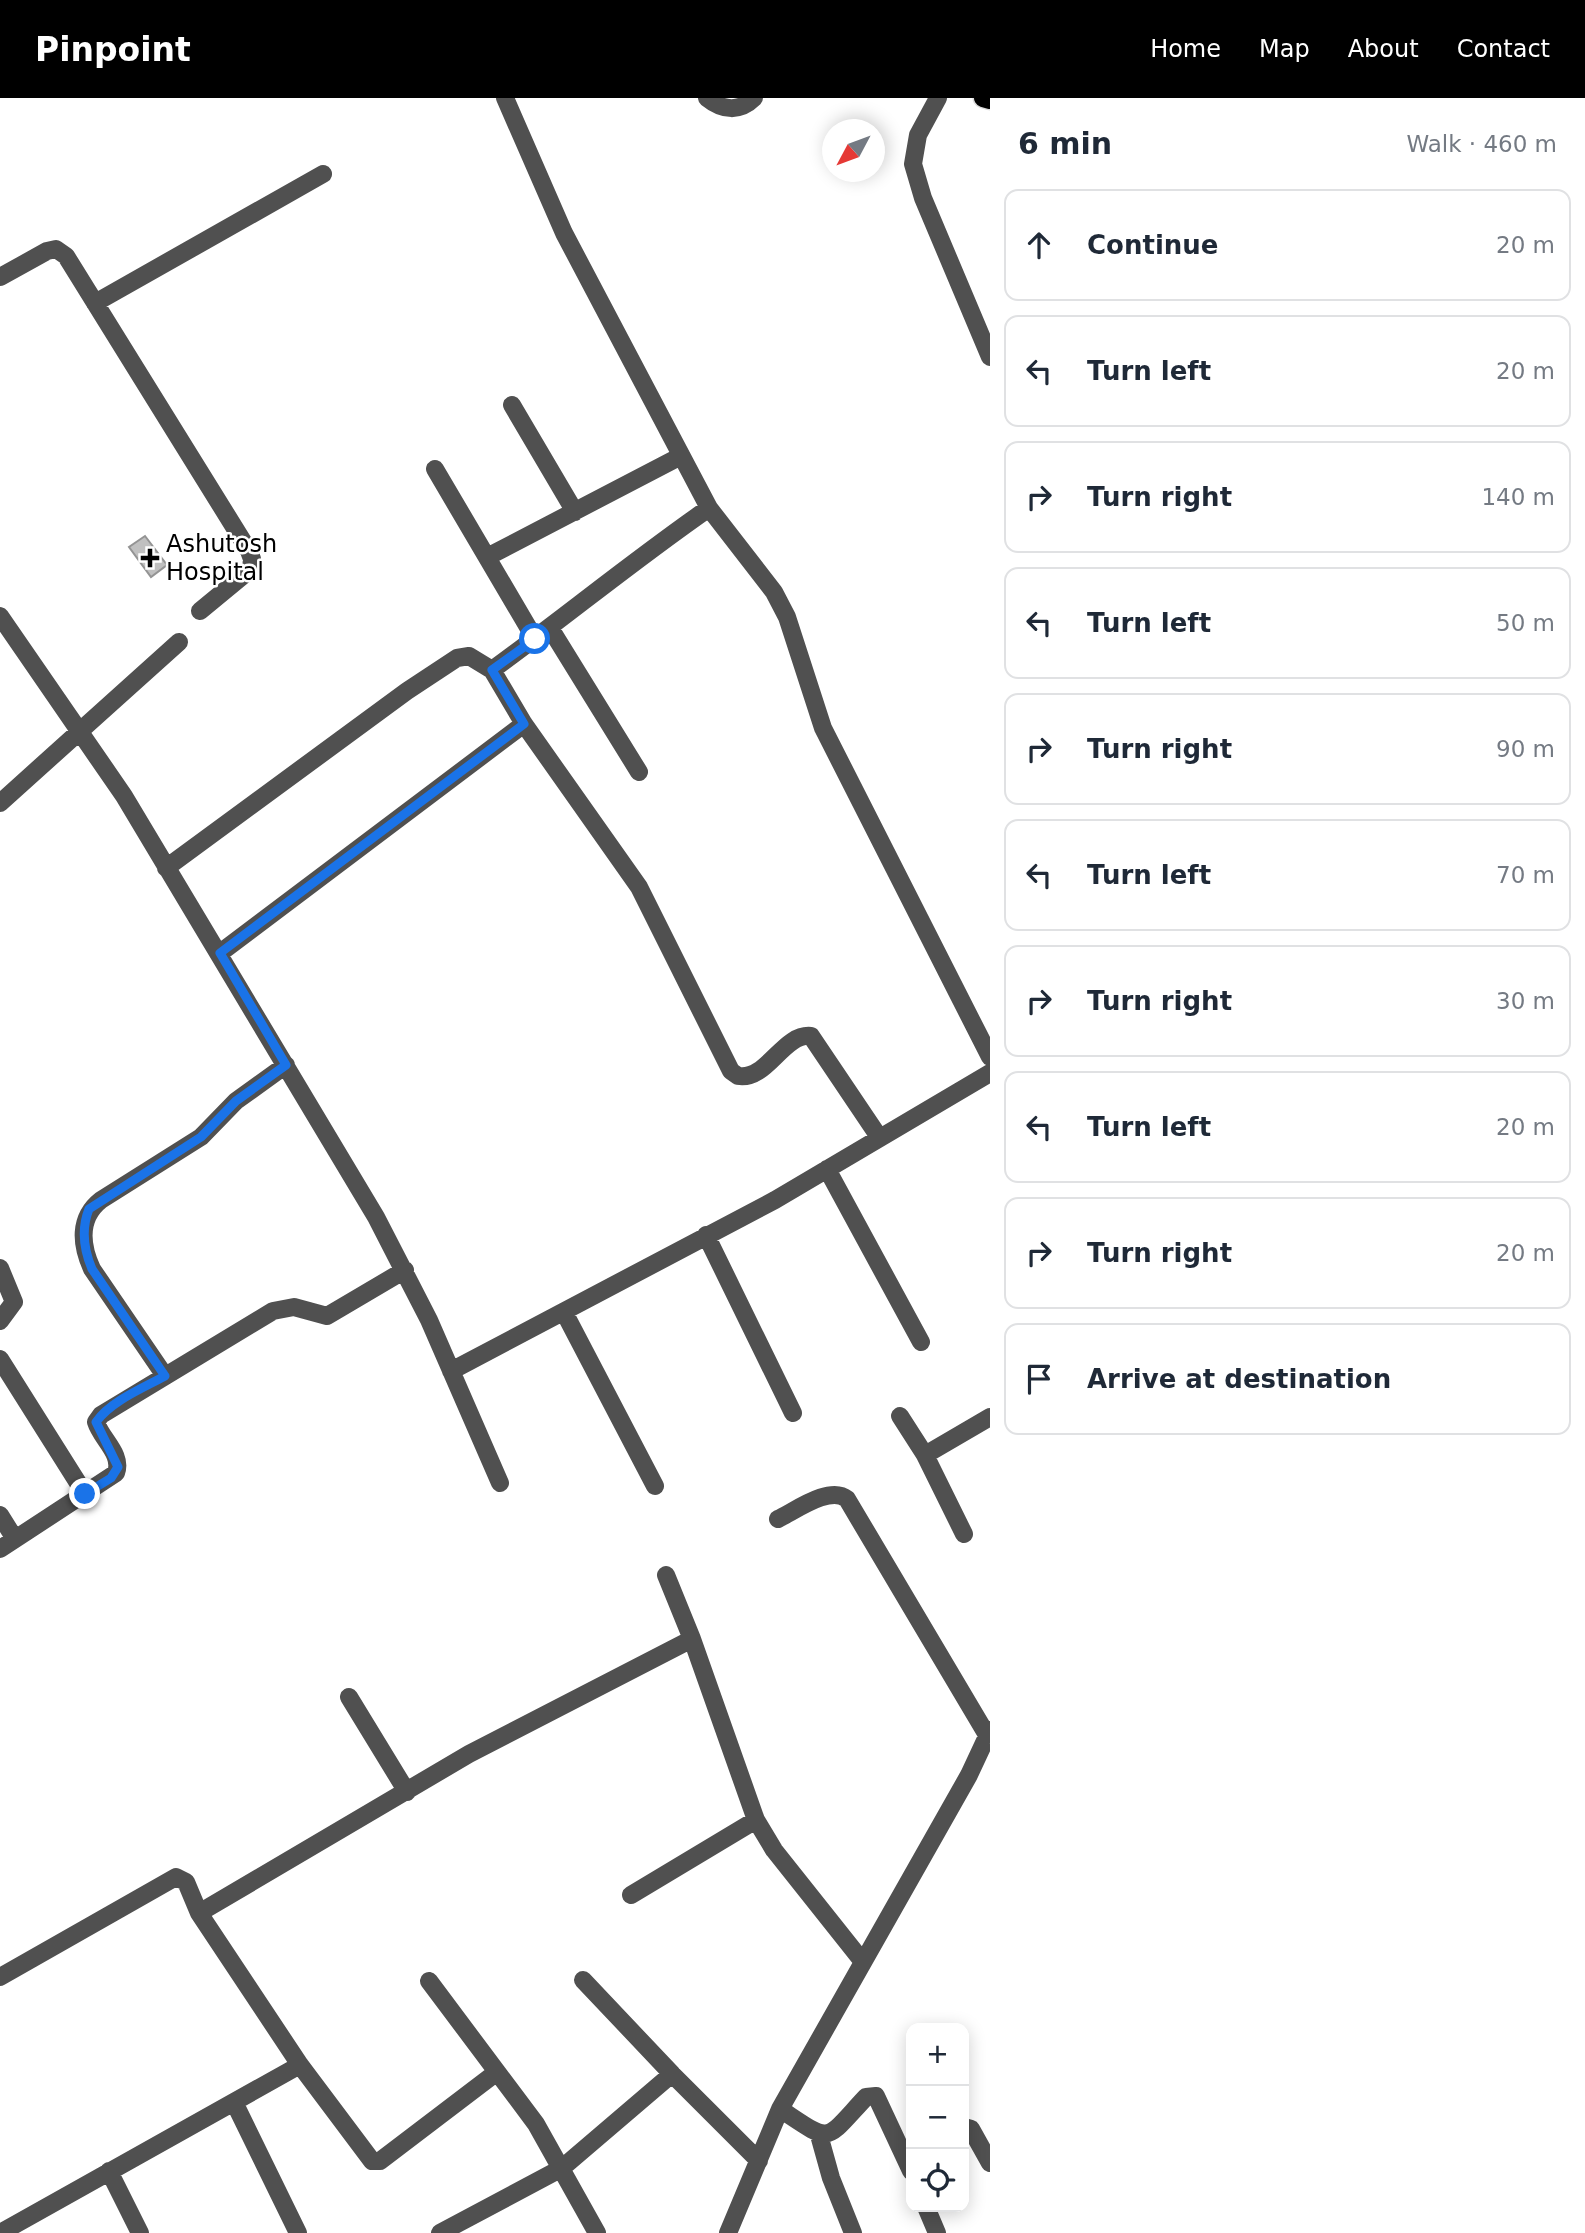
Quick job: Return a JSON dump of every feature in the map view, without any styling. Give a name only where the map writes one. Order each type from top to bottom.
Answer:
[{"type":"main road","points":[[983,98],[990,100]]},
{"type":"street","points":[[505,98],[564,233],[709,508],[774,592],[787,617],[823,728],[990,1057]]},
{"type":"street","points":[[707,98],[734,110],[746,107],[754,98]]},
{"type":"street","points":[[937,98],[918,135],[913,164],[923,198],[990,357]]},
{"type":"street","points":[[95,303],[323,174]]},
{"type":"street","points":[[0,277],[47,251],[56,249],[66,256],[253,559],[251,569],[200,611]]},
{"type":"street","points":[[512,405],[575,512]]},
{"type":"street","points":[[487,557],[681,456]]},
{"type":"street","points":[[435,469],[535,639]]},
{"type":"street","points":[[492,670],[550,628],[632,562],[709,508]]},
{"type":"street","points":[[0,616],[80,731],[220,953],[405,1270],[500,1483]]},
{"type":"street","points":[[550,628],[639,772]]},
{"type":"street","points":[[0,803],[179,642]]},
{"type":"street","points":[[166,868],[396,699],[457,658],[469,656],[492,670],[524,724],[639,887],[731,1071],[738,1076],[753,1074],[800,1038],[811,1036],[879,1137]]},
{"type":"street","points":[[220,953],[524,724]]},
{"type":"street","points":[[165,1376],[92,1269],[85,1254],[84,1221],[89,1209],[201,1137],[236,1101],[286,1065]]},
{"type":"street","points":[[452,1371],[827,1169],[990,1073]]},
{"type":"street","points":[[827,1169],[921,1342]]},
{"type":"street","points":[[706,1235],[793,1413]]},
{"type":"street","points":[[0,1268],[14,1302],[0,1321]]},
{"type":"street","points":[[0,1515],[7,1544],[111,1478],[118,1467],[96,1422],[113,1407],[274,1311],[294,1307],[327,1316],[405,1270]]},
{"type":"street","points":[[564,1312],[655,1486]]},
{"type":"street","points":[[0,1359],[85,1494]]},
{"type":"street","points":[[900,1416],[925,1455],[964,1534]]},
{"type":"street","points":[[925,1455],[990,1417]]},
{"type":"street","points":[[728,2233],[779,2109],[969,1775],[989,1733],[847,1499],[841,1494],[830,1494],[778,1519]]},
{"type":"street","points":[[666,1575],[692,1639],[756,1820],[774,1850],[863,1962]]},
{"type":"street","points":[[199,1913],[469,1754],[692,1639]]},
{"type":"street","points":[[349,1697],[407,1792]]},
{"type":"street","points":[[631,1895],[756,1820]]},
{"type":"street","points":[[0,1977],[176,1877],[186,1882],[199,1913],[300,2065],[364,2154],[372,2161],[380,2161],[497,2072]]},
{"type":"street","points":[[583,1980],[671,2074],[759,2161]]},
{"type":"street","points":[[429,1981],[536,2124],[597,2233]]},
{"type":"street","points":[[0,2233],[300,2065]]},
{"type":"street","points":[[440,2233],[562,2168],[671,2074]]},
{"type":"street","points":[[819,2135],[835,2131],[866,2098],[876,2096],[906,2155]]},
{"type":"street","points":[[234,2102],[298,2233]]},
{"type":"street","points":[[779,2109],[819,2135],[831,2178],[853,2233]]},
{"type":"street","points":[[969,2128],[990,2163]]},
{"type":"street","points":[[109,2171],[140,2233]]},
{"type":"street","points":[[928,2212],[937,2233]]},
{"type":"building","points":[[145,536],[167,565],[151,577],[129,547]]},
{"type":"place","name":"Ashutosh Hospital","points":[[150,558]]},
{"type":"route","points":[[85,1494],[111,1478],[118,1467],[117,1459],[96,1422],[101,1415],[165,1376],[92,1269],[85,1254],[84,1221],[89,1209],[211,1130],[236,1101],[286,1065],[220,953],[524,724],[492,670],[535,639]]}]
